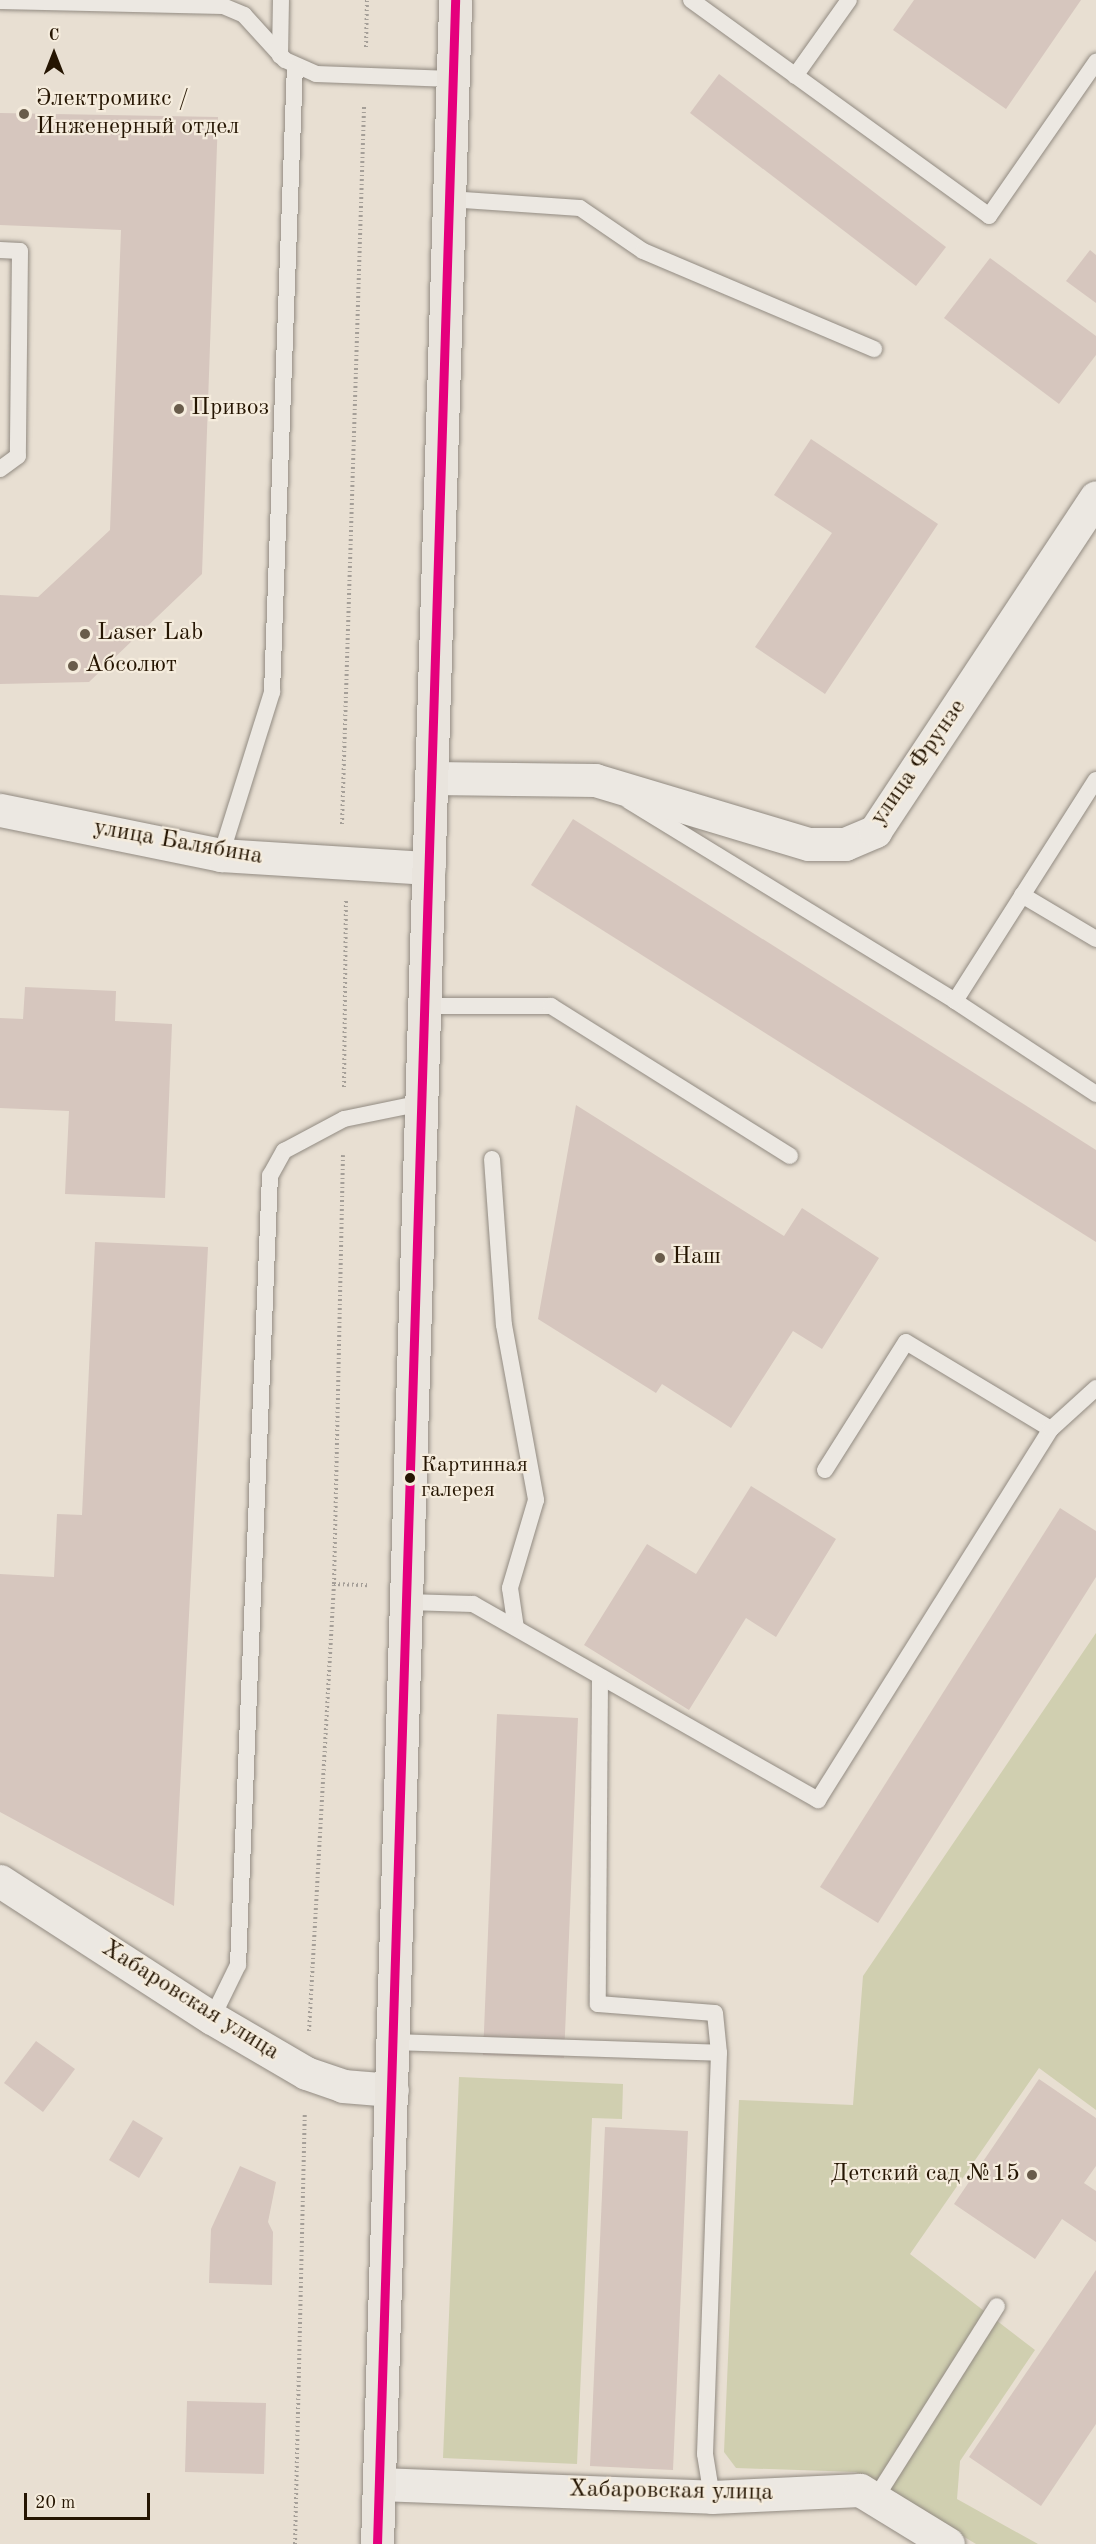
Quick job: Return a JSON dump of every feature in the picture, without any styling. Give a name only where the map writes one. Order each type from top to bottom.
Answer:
[{"type":"main road","points":[[376,2544],[407,1602],[454,0]]},
{"type":"street","name":"улица Фрунзе","points":[[432,778],[594,780],[809,844],[845,844],[875,831],[1096,497]]},
{"type":"street","name":"улица Балябина","points":[[0,810],[221,855],[429,868]]},
{"type":"street","name":"Хабаровская улица","points":[[0,1881],[212,2018],[306,2073],[343,2086],[392,2090]]},
{"type":"street","name":"Хабаровская улица","points":[[379,2484],[712,2497],[860,2490],[948,2544]]},
{"type":"lane","points":[[280,56],[281,0]]},
{"type":"lane","points":[[691,0],[989,216],[1096,62]]},
{"type":"lane","points":[[795,76],[849,0]]},
{"type":"lane","points":[[0,1],[223,6],[244,15],[280,56],[295,66],[316,74],[452,79]]},
{"type":"lane","points":[[221,855],[272,692],[295,66]]},
{"type":"lane","points":[[449,199],[580,208],[643,250],[874,349]]},
{"type":"lane","points":[[0,250],[20,250],[18,456],[0,469]]},
{"type":"lane","points":[[594,780],[955,1001],[1096,1094]]},
{"type":"lane","points":[[955,1001],[1096,780]]},
{"type":"lane","points":[[1023,895],[1096,939]]},
{"type":"lane","points":[[425,1006],[550,1006],[790,1156]]},
{"type":"lane","points":[[212,2018],[238,1965],[270,1176],[284,1151],[344,1119],[422,1103]]},
{"type":"lane","points":[[492,1159],[504,1325],[536,1500],[510,1588],[516,1628]]},
{"type":"lane","points":[[825,1470],[906,1342],[1051,1429]]},
{"type":"lane","points":[[407,1602],[473,1604],[818,1800],[1051,1429],[1096,1388]]},
{"type":"lane","points":[[600,1677],[598,2004],[715,2013],[719,2053],[705,2454],[712,2497]]},
{"type":"lane","points":[[393,2042],[719,2053]]},
{"type":"lane","points":[[875,2499],[997,2306]]},
{"type":"path","points":[[295,2544],[306,2073],[334,1584],[348,911],[341,864],[367,0]]},
{"type":"green space","points":[[1096,1633],[1096,2110],[1039,2068],[910,2254],[1035,2350],[960,2461],[957,2499],[1038,2544],[976,2544],[856,2472],[736,2468],[724,2452],[739,2100],[853,2105],[863,1976]]},
{"type":"green space","points":[[459,2077],[623,2084],[622,2119],[592,2118],[577,2464],[443,2458]]},
{"type":"building","points":[[914,0],[1081,0],[1006,109],[893,30]]},
{"type":"building","points":[[719,74],[946,247],[916,286],[690,113]]},
{"type":"building","points":[[0,113],[218,117],[202,574],[89,682],[0,684],[0,595],[38,597],[110,530],[121,230],[0,225]]},
{"type":"building","points":[[1090,250],[1096,255],[1096,303],[1066,281]]},
{"type":"building","points":[[990,258],[1096,336],[1096,355],[1059,404],[944,318]]},
{"type":"building","points":[[811,439],[938,524],[825,694],[755,647],[832,533],[774,495]]},
{"type":"building","points":[[573,819],[1096,1150],[1096,1242],[531,885]]},
{"type":"building","points":[[25,987],[116,991],[115,1021],[172,1024],[165,1198],[65,1194],[69,1111],[0,1108],[0,1018],[23,1019]]},
{"type":"building","name":"Наш","points":[[576,1105],[784,1236],[802,1208],[879,1258],[822,1349],[793,1331],[731,1428],[662,1384],[656,1393],[538,1319]]},
{"type":"building","points":[[95,1242],[208,1247],[174,1906],[0,1812],[0,1574],[54,1577],[57,1514],[82,1515]]},
{"type":"building","points":[[751,1486],[836,1539],[776,1637],[746,1618],[689,1710],[584,1645],[647,1544],[696,1574]]},
{"type":"building","points":[[1060,1508],[1096,1531],[1096,1577],[878,1923],[820,1887]]},
{"type":"building","points":[[497,1714],[578,1718],[564,2058],[483,2055]]},
{"type":"building","points":[[36,2041],[75,2069],[43,2112],[4,2083]]},
{"type":"building","name":"Детский сад №15","points":[[1039,2079],[1096,2118],[1096,2166],[1084,2183],[1096,2191],[1096,2242],[1062,2219],[1035,2259],[954,2204]]},
{"type":"building","points":[[133,2120],[163,2138],[139,2178],[109,2160]]},
{"type":"building","points":[[605,2127],[688,2131],[673,2470],[590,2466]]},
{"type":"building","points":[[240,2166],[276,2182],[268,2222],[273,2232],[272,2285],[209,2283],[211,2229]]},
{"type":"building","points":[[1096,2270],[1096,2424],[1041,2506],[969,2457]]},
{"type":"building","points":[[187,2401],[266,2403],[264,2474],[185,2472]]},
{"type":"transit line","points":[[377,2544],[455,0]]},
{"type":"place","name":"Электромикс / Инженерный отдел","points":[[24,114]]},
{"type":"place","name":"Привоз","points":[[179,409]]},
{"type":"place","name":"Laser Lab","points":[[85,634]]},
{"type":"place","name":"Абсолют","points":[[73,666]]},
{"type":"place","name":"Наш","points":[[660,1258]]},
{"type":"place","name":"Картинная галерея","points":[[410,1478]]},
{"type":"place","name":"Детский сад №15","points":[[1032,2175]]}]
